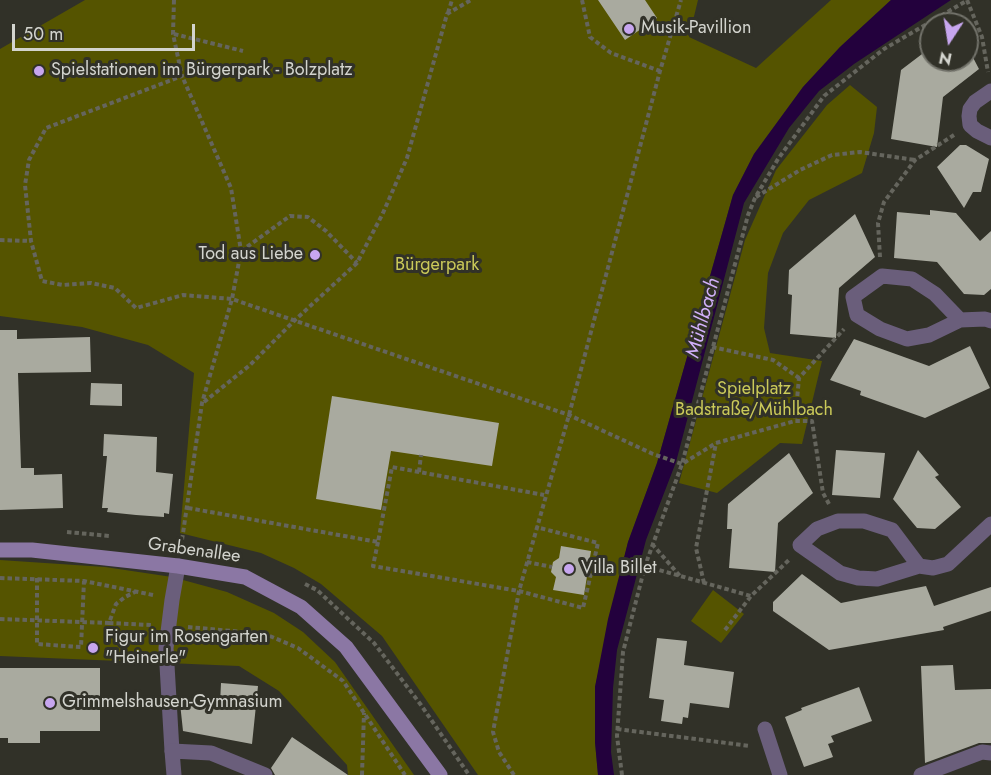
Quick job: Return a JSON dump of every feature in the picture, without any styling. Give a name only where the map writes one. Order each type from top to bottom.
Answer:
[{"type":"main road","name":"Grabenallee","points":[[0,550],[32,550],[178,566],[245,578],[301,607],[346,647],[440,775]]},
{"type":"street","points":[[991,91],[975,102],[970,109],[970,125],[976,131],[991,138]]},
{"type":"street","points":[[960,320],[935,294],[912,279],[882,276],[853,297],[856,315],[880,329],[907,339],[929,335],[960,320],[985,319],[991,321]]},
{"type":"street","points":[[919,566],[892,530],[864,521],[838,521],[817,529],[800,545],[840,573],[858,578],[877,579],[919,566],[933,568],[948,564],[991,524]]},
{"type":"street","points":[[174,775],[166,664],[172,600],[178,566]]},
{"type":"street","points":[[765,729],[780,775]]},
{"type":"street","points":[[172,751],[211,753],[265,775]]},
{"type":"street","points":[[921,775],[982,752],[991,753]]},
{"type":"path","points":[[174,0],[173,34],[182,76],[231,188],[241,251],[232,299],[202,403],[182,545]]},
{"type":"path","points":[[202,403],[250,365],[357,263],[383,213],[407,158],[452,0]]},
{"type":"path","points":[[447,14],[471,0]]},
{"type":"path","points":[[582,0],[590,37],[611,53],[660,71]]},
{"type":"path","points":[[514,775],[499,752],[493,732],[519,591],[544,495],[569,416],[660,71],[681,0]]},
{"type":"path","points":[[622,775],[617,729],[623,652],[652,544],[682,464],[748,215],[755,198],[778,159],[824,96],[884,49],[968,0],[982,37],[991,91]]},
{"type":"path","points":[[173,34],[243,51]]},
{"type":"path","points":[[182,76],[46,128],[29,160],[26,185],[31,241],[42,281],[63,285],[91,283],[115,288],[136,308],[183,295],[232,299],[569,416],[653,454],[682,464]]},
{"type":"path","points":[[882,276],[878,223],[884,202],[915,160],[970,125]]},
{"type":"path","points":[[755,198],[800,170],[832,156],[860,152],[915,160]]},
{"type":"path","points":[[241,251],[290,216],[308,217],[326,231],[357,263]]},
{"type":"path","points":[[0,240],[31,241]]},
{"type":"path","points":[[795,421],[799,378],[856,315]]},
{"type":"path","points":[[712,347],[772,360],[799,378]]},
{"type":"path","points":[[682,464],[716,443],[795,421],[812,421],[823,493],[838,521]]},
{"type":"path","points":[[705,583],[696,548],[716,443]]},
{"type":"path","points":[[419,472],[421,456]]},
{"type":"path","points":[[536,527],[598,543],[583,608],[519,591],[373,566],[392,467],[544,495]]},
{"type":"path","points":[[188,508],[378,542]]},
{"type":"path","points":[[652,544],[680,577]]},
{"type":"path","points":[[725,630],[751,596],[790,560],[800,545]]},
{"type":"path","points":[[527,562],[552,567]]},
{"type":"path","points":[[645,567],[751,596]]},
{"type":"path","points":[[586,573],[592,574]]},
{"type":"path","points":[[0,578],[84,580],[172,600]]},
{"type":"path","points":[[37,578],[37,644],[81,648],[84,580]]},
{"type":"path","points":[[108,623],[116,604],[137,591]]},
{"type":"path","points":[[0,619],[82,621],[265,634],[298,648],[343,681],[405,775]]},
{"type":"path","points":[[362,775],[364,713]]},
{"type":"path","points":[[617,729],[771,749]]},
{"type":"green space","name":"Bürgerpark","points":[[85,0],[698,0],[689,37],[756,68],[831,0],[891,0],[840,47],[803,87],[754,154],[733,195],[657,463],[628,542],[595,687],[595,742],[598,775],[478,775],[382,636],[321,584],[294,568],[261,553],[180,533],[194,373],[148,345],[82,327],[0,316],[0,49]]},
{"type":"green space","name":"Spielplatz Badstraße/Mühlbach","points":[[850,85],[877,107],[874,133],[862,173],[809,200],[783,233],[768,273],[764,328],[770,353],[822,361],[802,444],[780,443],[717,493],[679,483],[745,240],[776,170],[827,105]]},
{"type":"green space","points":[[0,560],[105,567],[172,577],[227,592],[274,613],[303,632],[335,662],[414,775],[348,775],[347,765],[279,691],[239,666],[0,656]]},
{"type":"green space","points":[[713,590],[744,614],[721,643],[691,621]]},
{"type":"water","name":"Mühlbach","points":[[891,0],[951,0],[933,12],[919,12],[919,21],[854,64],[819,91],[789,128],[744,203],[676,462],[646,540],[617,650],[611,752],[614,775],[598,775],[595,742],[595,687],[608,619],[628,542],[657,463],[733,195],[754,154],[803,87],[840,47]]},
{"type":"building","name":"Musik-Pavillion","points":[[598,0],[645,0],[657,18],[625,40]]},
{"type":"building","points":[[919,56],[919,72],[975,72],[943,97],[937,147],[891,139],[901,70]]},
{"type":"building","points":[[960,145],[966,145],[989,159],[981,192],[973,192],[964,208],[937,167]]},
{"type":"building","points":[[930,210],[956,213],[980,241],[991,231],[991,289],[984,295],[964,294],[937,262],[894,258],[897,212],[930,215]]},
{"type":"building","points":[[855,214],[875,257],[839,288],[836,338],[790,334],[792,295],[788,294],[789,270]]},
{"type":"building","points":[[0,330],[17,330],[17,339],[90,337],[91,372],[18,373],[21,468],[34,468],[34,475],[62,474],[63,508],[0,510]]},
{"type":"building","points":[[854,339],[929,366],[970,346],[990,388],[925,418],[860,395],[861,391],[830,380]]},
{"type":"building","points":[[91,383],[122,384],[122,406],[90,405]]},
{"type":"building","points":[[332,396],[499,423],[492,466],[391,451],[381,510],[316,499]]},
{"type":"building","points":[[104,434],[157,437],[156,472],[173,474],[169,514],[164,513],[164,517],[136,515],[107,512],[108,508],[102,508],[107,456],[103,456]]},
{"type":"building","points":[[836,450],[885,453],[880,498],[832,495]]},
{"type":"building","points":[[918,450],[939,475],[935,477],[961,507],[935,529],[917,528],[893,499]]},
{"type":"building","points":[[789,453],[813,493],[778,523],[775,572],[729,568],[732,529],[727,529],[728,504]]},
{"type":"building","name":"Villa Billet","points":[[561,546],[591,551],[584,595],[553,590],[556,577],[551,572],[553,562],[559,558]]},
{"type":"building","points":[[802,574],[841,603],[926,586],[934,606],[991,587],[991,611],[943,627],[944,630],[829,650],[773,611],[773,602]]},
{"type":"building","points":[[657,638],[687,641],[684,665],[734,672],[729,708],[690,703],[688,718],[683,717],[682,724],[661,721],[664,700],[649,698]]},
{"type":"building","points":[[953,665],[955,690],[991,689],[991,743],[979,743],[925,763],[921,666]]},
{"type":"building","name":"Grimmelshausen-Gymnasium","points":[[0,668],[100,668],[100,731],[40,731],[40,743],[8,743],[8,738],[0,738]]},
{"type":"building","points":[[221,683],[258,686],[252,744],[183,731],[180,703],[184,703],[185,698],[220,704]]},
{"type":"building","points":[[859,687],[872,721],[831,736],[834,742],[828,744],[833,757],[804,767],[785,717],[802,710],[801,708]]},
{"type":"building","points":[[292,737],[348,775],[275,775],[271,768]]},
{"type":"place","name":"Musik-Pavillion","points":[[629,29]]},
{"type":"place","name":"Spielstationen im Bürgerpark - Bolzplatz","points":[[39,71]]},
{"type":"place","name":"Tod aus Liebe","points":[[315,255]]},
{"type":"place","name":"Villa Billet","points":[[569,569]]},
{"type":"place","name":"Figur im Rosengarten \"Heinerle\"","points":[[93,648]]},
{"type":"place","name":"Grimmelshausen-Gymnasium","points":[[50,703]]}]
